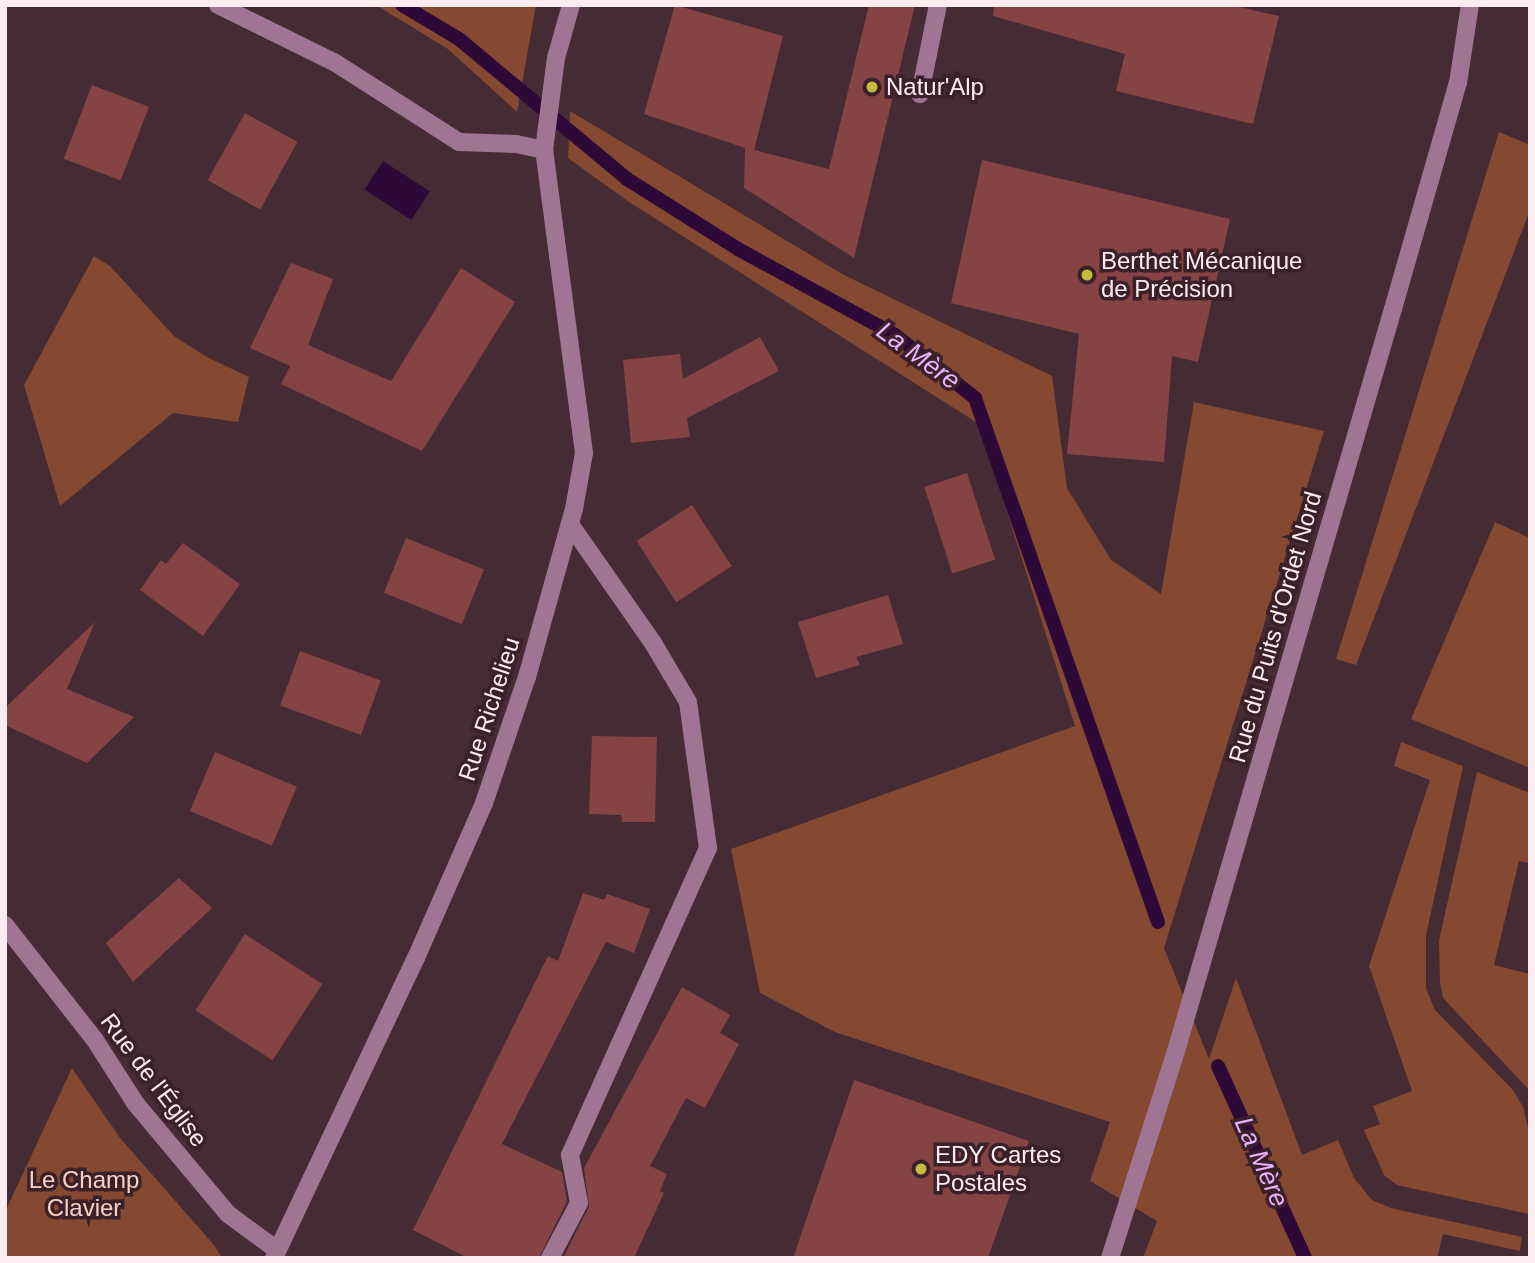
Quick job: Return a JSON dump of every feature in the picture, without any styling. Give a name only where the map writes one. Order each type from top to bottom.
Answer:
[{"type":"street","points":[[218,5],[334,62],[459,142],[545,143]]},
{"type":"street","name":"Rue Richelieu","points":[[275,1254],[416,958],[484,803],[527,677],[570,524],[584,453],[545,143],[556,58],[571,5]]},
{"type":"street","points":[[920,94],[938,5]]},
{"type":"street","name":"Rue du Puits d'Ordet Nord","points":[[1110,1258],[1176,1051],[1405,270],[1458,83],[1470,5]]},
{"type":"street","points":[[550,1258],[579,1203],[570,1155],[708,848],[688,702],[653,643],[570,524]]},
{"type":"street","name":"Rue de l'Église","points":[[5,925],[95,1040],[144,1114],[228,1214],[275,1254]]},
{"type":"green space","points":[[376,5],[536,5],[517,112],[448,49]]},
{"type":"green space","points":[[570,111],[844,275],[1052,376],[1067,488],[1111,560],[1161,594],[1194,402],[1324,431],[1164,948],[1209,1059],[1236,978],[1302,1155],[1338,1140],[1354,1178],[1372,1200],[1391,1208],[1522,1237],[1520,1251],[1443,1234],[1437,1258],[1143,1258],[1157,1221],[1090,1181],[1110,1122],[835,1032],[760,993],[731,849],[1075,726],[979,424],[629,202],[568,158]]},
{"type":"green space","points":[[1499,132],[1530,145],[1530,210],[1356,665],[1336,659]]},
{"type":"green space","points":[[94,256],[110,266],[174,336],[205,356],[249,377],[238,422],[173,413],[60,506],[24,385]]},
{"type":"green space","points":[[1495,522],[1530,538],[1530,768],[1411,719]]},
{"type":"green space","points":[[1401,742],[1463,766],[1426,935],[1426,988],[1435,1010],[1513,1090],[1523,1107],[1530,1136],[1528,1214],[1397,1185],[1384,1175],[1364,1130],[1380,1124],[1373,1106],[1412,1091],[1369,966],[1430,780],[1394,766]]},
{"type":"green space","points":[[1477,772],[1530,793],[1530,863],[1519,861],[1494,965],[1530,974],[1530,1091],[1443,998],[1440,983],[1439,940]]},
{"type":"green space","name":"Le Champ Clavier","points":[[72,1068],[120,1138],[214,1245],[222,1258],[5,1258],[5,1212]]},
{"type":"shaded area","points":[[383,161],[430,191],[411,220],[364,190]]},
{"type":"building","points":[[675,5],[783,36],[754,150],[829,169],[869,5],[915,5],[854,258],[744,188],[745,148],[644,114]]},
{"type":"building","points":[[994,5],[1231,5],[1279,16],[1253,124],[1116,91],[1125,54],[993,16]]},
{"type":"building","points":[[92,85],[149,107],[121,181],[64,159]]},
{"type":"building","points":[[245,113],[297,142],[260,209],[208,180]]},
{"type":"building","name":"Berthet Mécanique de Précision","points":[[982,160],[1230,219],[1198,362],[1172,356],[1164,462],[1067,454],[1079,334],[951,303]]},
{"type":"building","points":[[291,263],[333,279],[308,345],[391,381],[461,268],[515,302],[422,451],[281,384],[290,366],[250,348]]},
{"type":"building","points":[[760,337],[779,371],[687,418],[690,437],[631,443],[623,360],[680,354],[683,379]]},
{"type":"building","points":[[967,473],[995,560],[952,573],[924,487]]},
{"type":"building","points":[[692,505],[732,566],[676,602],[637,541]]},
{"type":"building","points":[[406,538],[484,569],[462,624],[384,593]]},
{"type":"building","points":[[183,543],[240,584],[203,636],[140,590],[161,560],[166,564]]},
{"type":"building","points":[[888,595],[903,644],[856,657],[860,665],[816,678],[798,622]]},
{"type":"building","points":[[95,622],[67,689],[134,717],[87,763],[5,725],[5,708]]},
{"type":"building","points":[[300,651],[381,680],[361,735],[280,706]]},
{"type":"building","points":[[592,736],[657,737],[655,822],[622,822],[621,815],[589,814]]},
{"type":"building","points":[[215,752],[297,787],[272,846],[190,811]]},
{"type":"building","points":[[179,878],[212,908],[133,982],[106,943]]},
{"type":"building","points":[[583,893],[604,900],[607,894],[650,909],[634,953],[606,942],[502,1144],[562,1172],[567,1201],[539,1258],[468,1258],[413,1230],[548,956],[558,961]]},
{"type":"building","points":[[245,934],[322,984],[273,1060],[195,1010]]},
{"type":"building","points":[[682,987],[730,1015],[720,1033],[739,1044],[705,1108],[686,1098],[650,1166],[667,1174],[660,1191],[664,1193],[634,1258],[563,1258],[589,1207],[584,1168]]},
{"type":"building","name":"EDY Cartes Postales","points":[[854,1080],[1029,1141],[988,1258],[793,1258]]},
{"type":"waterway","name":"La Mère","points":[[402,5],[459,39],[627,179],[738,249],[895,335],[975,398],[1158,922]]},
{"type":"waterway","name":"La Mère","points":[[1218,1066],[1305,1258]]},
{"type":"place","name":"Natur'Alp","points":[[872,87]]},
{"type":"place","name":"Berthet Mécanique de Précision","points":[[1087,275]]},
{"type":"place","name":"EDY Cartes Postales","points":[[921,1169]]}]
